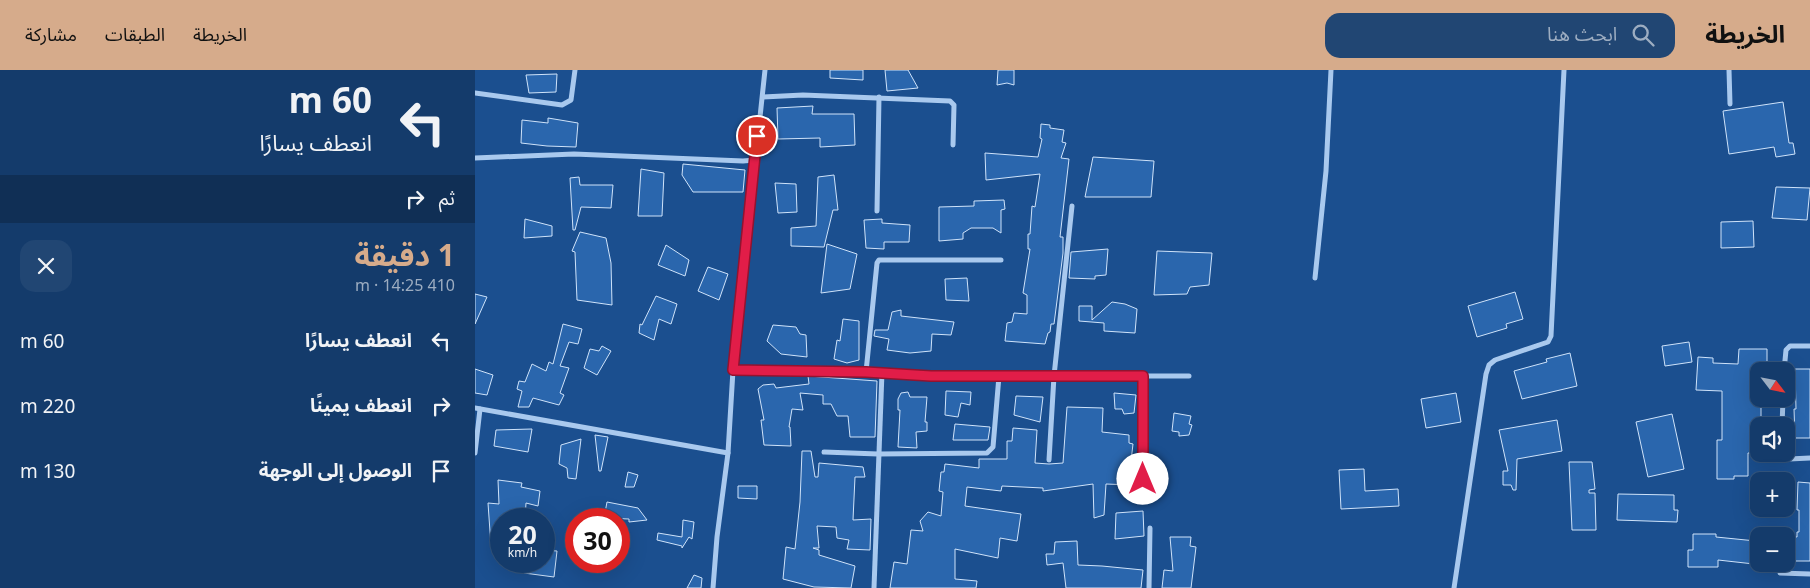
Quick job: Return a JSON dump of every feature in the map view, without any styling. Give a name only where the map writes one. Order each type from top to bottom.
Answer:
[{"type":"street","points":[[475,93],[562,105],[571,100],[575,70]]},
{"type":"street","points":[[713,588],[717,537],[728,453],[733,370],[754,160],[765,70]]},
{"type":"street","points":[[1315,278],[1326,171],[1331,70]]},
{"type":"street","points":[[1454,588],[1486,374],[1489,365],[1495,360],[1549,342],[1551,336],[1564,70]]},
{"type":"street","points":[[1729,70],[1730,104]]},
{"type":"street","points":[[763,97],[803,95],[879,97],[953,103],[953,145]]},
{"type":"street","points":[[877,211],[879,97]]},
{"type":"street","points":[[475,158],[574,154],[754,160]]},
{"type":"street","points":[[1049,460],[1054,376],[1072,206]]},
{"type":"street","points":[[866,372],[871,313],[877,263],[879,260],[1001,260]]},
{"type":"street","points":[[1784,362],[1785,350],[1790,346],[1810,346]]},
{"type":"street","points":[[733,370],[882,372],[931,376],[1189,376]]},
{"type":"street","points":[[874,588],[882,372]]},
{"type":"street","points":[[824,452],[878,454],[987,453],[993,448],[999,376]]},
{"type":"street","points":[[1143,376],[1143,479]]},
{"type":"street","points":[[475,453],[477,408],[728,453]]},
{"type":"street","points":[[1795,459],[1810,458]]},
{"type":"street","points":[[1149,588],[1150,528]]},
{"type":"street","points":[[1780,573],[1810,574]]},
{"type":"building","points":[[830,70],[863,70],[863,80],[830,78]]},
{"type":"building","points":[[885,70],[908,70],[918,88],[887,91]]},
{"type":"building","points":[[998,70],[1014,70],[1014,85],[1007,83],[997,85]]},
{"type":"building","points":[[557,74],[556,92],[529,93],[526,75]]},
{"type":"building","points":[[1783,102],[1789,143],[1793,143],[1795,154],[1776,157],[1774,147],[1729,154],[1723,111]]},
{"type":"building","points":[[813,106],[812,114],[854,114],[855,145],[820,147],[820,138],[778,139],[777,108]]},
{"type":"building","points":[[548,118],[578,123],[576,147],[521,143],[522,120],[548,123]]},
{"type":"building","points":[[1041,124],[1050,125],[1050,128],[1064,130],[1062,142],[1066,143],[1061,158],[1069,159],[1060,237],[1063,237],[1063,253],[1054,324],[1051,324],[1045,344],[1005,341],[1007,323],[1012,322],[1014,313],[1027,314],[1027,295],[1023,293],[1030,249],[1028,249],[1028,234],[1030,234],[1032,206],[1035,207],[1040,174],[986,180],[985,153],[1038,157],[1042,139],[1040,138]]},
{"type":"building","points":[[1093,157],[1154,161],[1151,197],[1085,197]]},
{"type":"building","points":[[683,164],[745,170],[743,192],[693,192],[682,175]]},
{"type":"building","points":[[641,169],[664,173],[662,216],[638,216]]},
{"type":"building","points":[[834,175],[838,210],[833,210],[824,247],[791,246],[791,228],[816,226],[818,177]]},
{"type":"building","points":[[579,177],[580,185],[613,185],[611,208],[581,207],[575,230],[573,230],[570,178]]},
{"type":"building","points":[[775,183],[796,184],[797,212],[778,213]]},
{"type":"building","points":[[1776,187],[1810,188],[1807,220],[1772,218]]},
{"type":"building","points":[[1004,200],[1005,209],[1001,210],[1001,233],[993,228],[971,228],[963,233],[963,239],[939,241],[939,207],[974,206],[974,201]]},
{"type":"building","points":[[525,219],[552,226],[552,236],[524,238]]},
{"type":"building","points":[[882,219],[882,223],[910,225],[909,242],[884,242],[884,249],[866,248],[864,220]]},
{"type":"building","points":[[1753,221],[1754,247],[1721,248],[1721,222]]},
{"type":"building","points":[[580,232],[606,238],[611,263],[612,305],[577,300],[575,252],[572,251]]},
{"type":"building","points":[[827,244],[857,254],[850,289],[821,293]]},
{"type":"building","points":[[666,245],[689,260],[685,276],[658,265]]},
{"type":"building","points":[[1108,249],[1106,275],[1095,276],[1095,279],[1069,278],[1071,252]]},
{"type":"building","points":[[1157,251],[1212,253],[1209,285],[1190,287],[1187,294],[1154,295]]},
{"type":"building","points":[[708,267],[728,274],[719,300],[698,291]]},
{"type":"building","points":[[967,278],[969,301],[946,300],[945,279]]},
{"type":"building","points":[[1515,292],[1523,319],[1506,324],[1507,328],[1477,337],[1468,306]]},
{"type":"building","points":[[475,294],[487,297],[475,324]]},
{"type":"building","points":[[656,296],[677,304],[671,324],[659,319],[654,340],[639,333],[640,324],[642,325]]},
{"type":"building","points":[[1112,302],[1125,304],[1137,309],[1135,333],[1104,331],[1104,323],[1079,321],[1079,306],[1092,306],[1092,320]]},
{"type":"building","points":[[901,310],[901,316],[954,322],[951,335],[932,334],[931,351],[910,353],[887,350],[889,339],[874,336],[875,330],[888,330],[892,312]]},
{"type":"building","points":[[843,319],[859,321],[859,360],[847,363],[834,359],[837,340],[840,341]]},
{"type":"building","points":[[563,324],[582,329],[578,344],[569,342],[560,366],[569,368],[560,393],[564,395],[559,405],[533,398],[529,407],[518,407],[522,391],[517,389],[519,381],[525,382],[532,364],[546,371],[549,362],[553,364]]},
{"type":"building","points":[[773,325],[796,327],[800,334],[806,335],[807,357],[781,354],[767,341]]},
{"type":"building","points":[[1689,342],[1692,362],[1665,366],[1662,346]]},
{"type":"building","points":[[602,346],[611,351],[597,375],[584,368],[590,349],[599,351]]},
{"type":"building","points":[[1739,349],[1767,349],[1767,362],[1750,362],[1750,408],[1761,408],[1761,417],[1750,417],[1748,476],[1734,476],[1734,479],[1717,479],[1717,440],[1722,440],[1722,391],[1696,390],[1698,357],[1713,358],[1713,363],[1738,364]]},
{"type":"building","points":[[1570,353],[1577,386],[1522,399],[1514,371],[1547,362],[1546,359]]},
{"type":"building","points":[[475,369],[493,375],[487,395],[475,393]]},
{"type":"building","points":[[1795,369],[1810,369],[1810,438],[1795,438],[1794,409],[1796,409]]},
{"type":"building","points":[[808,376],[877,381],[875,437],[850,437],[848,416],[837,416],[831,404],[823,404],[823,395],[800,393],[803,410],[792,409],[789,427],[791,446],[764,445],[761,420],[764,420],[758,389],[763,385],[774,384],[776,388],[809,384]]},
{"type":"building","points":[[946,391],[971,392],[970,405],[961,403],[958,417],[945,415]]},
{"type":"building","points":[[908,392],[910,397],[927,397],[925,422],[927,422],[927,431],[916,432],[917,448],[898,447],[900,410],[898,410],[898,399],[901,393]]},
{"type":"building","points":[[1114,393],[1136,395],[1134,413],[1124,414],[1122,409],[1115,409]]},
{"type":"building","points":[[1456,393],[1461,422],[1426,428],[1421,399]]},
{"type":"building","points":[[1016,396],[1043,397],[1040,422],[1014,415]]},
{"type":"building","points":[[1067,407],[1103,408],[1102,432],[1129,435],[1129,443],[1133,444],[1131,485],[1106,484],[1104,515],[1094,518],[1093,484],[1043,491],[1043,488],[1002,486],[1001,491],[967,487],[965,506],[1021,514],[1017,541],[1000,538],[998,558],[955,549],[955,579],[977,581],[976,588],[890,588],[894,562],[907,564],[911,530],[923,531],[920,521],[928,512],[941,516],[943,492],[939,491],[941,472],[944,472],[945,464],[979,468],[979,459],[1007,459],[1007,441],[1012,441],[1013,428],[1037,430],[1035,463],[1063,463]]},
{"type":"building","points":[[1174,413],[1191,416],[1189,424],[1192,425],[1189,435],[1179,436],[1179,432],[1172,431]]},
{"type":"building","points":[[1672,414],[1684,469],[1648,477],[1636,422]]},
{"type":"building","points":[[1557,420],[1562,451],[1517,459],[1516,490],[1513,490],[1511,485],[1503,485],[1503,471],[1508,471],[1499,430]]},
{"type":"building","points":[[955,424],[990,427],[988,440],[953,440]]},
{"type":"building","points":[[532,429],[528,452],[494,446],[496,430]]},
{"type":"building","points":[[595,435],[608,437],[601,471],[599,471]]},
{"type":"building","points":[[581,439],[576,479],[568,478],[567,468],[559,464],[561,445]]},
{"type":"building","points":[[802,451],[811,451],[815,477],[818,477],[819,463],[863,467],[865,477],[855,477],[853,520],[871,519],[870,550],[847,549],[849,540],[837,538],[836,527],[817,526],[819,548],[813,548],[819,550],[819,555],[855,566],[851,588],[814,587],[783,579],[786,547],[795,549],[800,502]]},
{"type":"building","points":[[1569,462],[1592,462],[1595,489],[1589,490],[1589,493],[1595,493],[1596,530],[1572,530]]},
{"type":"building","points":[[1364,469],[1365,491],[1398,489],[1399,506],[1341,509],[1339,470]]},
{"type":"building","points":[[628,472],[638,475],[634,487],[625,487]]},
{"type":"building","points":[[498,480],[522,483],[521,487],[540,491],[538,506],[526,503],[526,508],[490,508],[490,532],[488,503],[499,504]]},
{"type":"building","points":[[1798,482],[1810,483],[1810,561],[1795,561],[1795,537],[1797,537],[1797,532],[1799,532],[1799,510],[1797,510]]},
{"type":"building","points":[[738,486],[757,486],[757,499],[738,498]]},
{"type":"building","points":[[1618,494],[1674,495],[1674,510],[1678,510],[1677,522],[1617,520]]},
{"type":"building","points":[[607,502],[638,508],[647,520],[630,522],[630,508],[606,508]]},
{"type":"building","points":[[1143,511],[1144,536],[1115,539],[1116,513]]},
{"type":"building","points":[[683,520],[694,522],[692,539],[689,537],[682,548],[682,546],[657,540],[658,533],[682,537]]},
{"type":"building","points":[[1693,534],[1716,534],[1716,537],[1750,540],[1750,564],[1718,560],[1718,567],[1688,567],[1688,550],[1693,550]]},
{"type":"building","points":[[1170,537],[1191,537],[1190,546],[1196,547],[1191,588],[1162,588],[1164,570],[1173,571]]},
{"type":"building","points":[[1077,541],[1078,565],[1143,570],[1141,588],[1066,588],[1063,563],[1047,565],[1046,554],[1054,554],[1055,542]]},
{"type":"building","points":[[555,551],[557,551],[555,568]]},
{"type":"building","points":[[524,573],[554,573],[554,577]]},
{"type":"building","points":[[694,575],[702,578],[701,588],[687,588]]},
{"type":"route","points":[[757,136],[733,370],[882,372],[931,376],[1143,376],[1143,479]]}]
